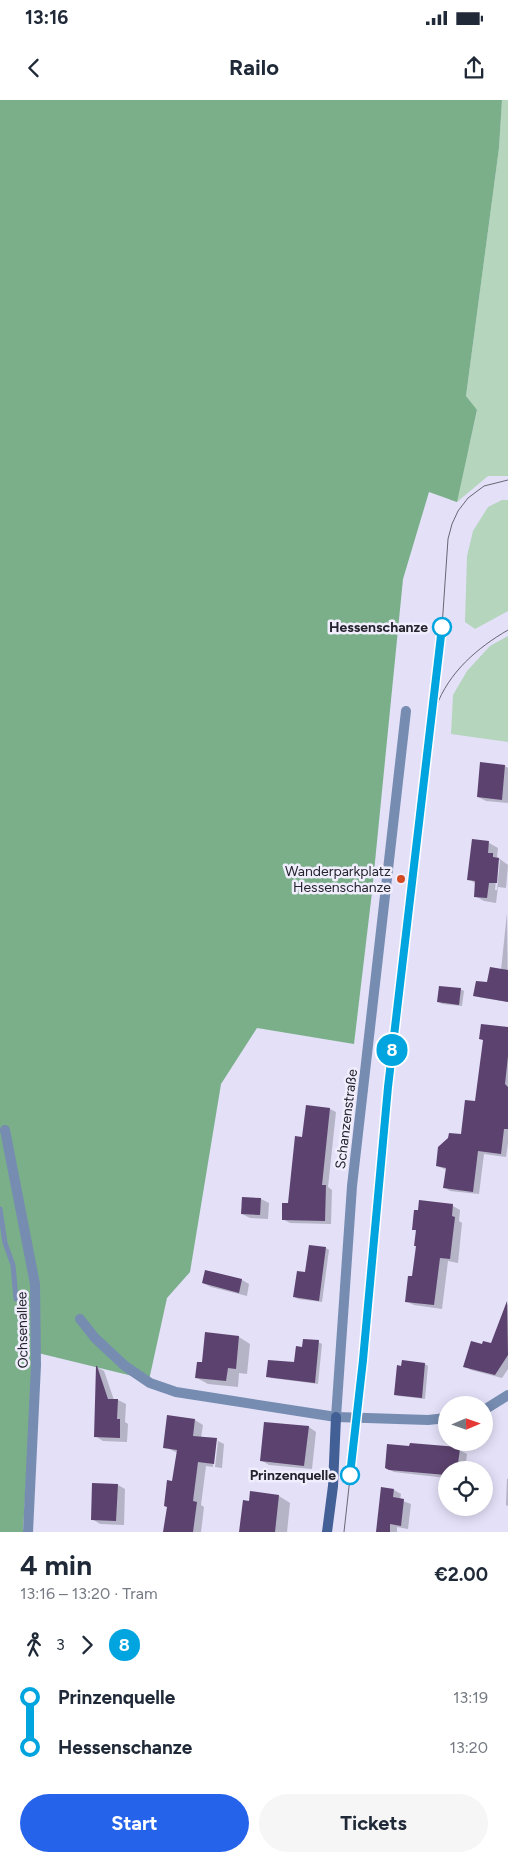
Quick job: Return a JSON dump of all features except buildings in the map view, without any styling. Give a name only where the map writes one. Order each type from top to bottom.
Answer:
[{"type":"street","name":"Schanzenstraße","points":[[327,1532],[333,1486],[352,1186],[406,711]]},
{"type":"street","name":"Ochsenallee","points":[[5,1130],[35,1284],[36,1365],[28,1532]]},
{"type":"street","points":[[80,1319],[95,1338],[125,1366],[150,1383],[176,1392],[336,1417],[438,1419]]},
{"type":"street","points":[[493,1404],[508,1395]]},
{"type":"green space","points":[[0,100],[502,100],[499,148],[466,396],[477,410],[457,502],[429,492],[403,579],[372,892],[354,1044],[257,1028],[221,1084],[190,1272],[167,1298],[149,1380],[38,1353],[33,1365],[23,1532],[0,1532]]},
{"type":"green space","points":[[502,100],[508,100],[508,476],[488,476],[457,502],[450,500],[469,447],[477,411],[466,396],[499,148]]},
{"type":"green space","points":[[502,500],[508,500],[508,611],[475,629],[465,622],[467,556],[473,531],[488,507]]},
{"type":"green space","points":[[508,636],[508,742],[451,734],[453,695],[467,671],[490,646]]},
{"type":"waterway","points":[[0,1209],[5,1243],[13,1265],[16,1299]]},
{"type":"tram line","points":[[344,1532],[363,1360],[388,1087],[442,627],[448,539],[458,511],[468,498],[484,486],[508,480]]},
{"type":"tram line","name":"8","points":[[350,1475],[363,1360],[388,1087],[442,627]]},
{"type":"tram line","points":[[436,707],[448,683],[465,662],[508,630]]},
{"type":"place","name":"Hessenschanze","points":[[442,627]]},
{"type":"place","name":"Wanderparkplatz Hessenschanze","points":[[401,879]]},
{"type":"place","name":"Prinzenquelle","points":[[350,1475]]}]
